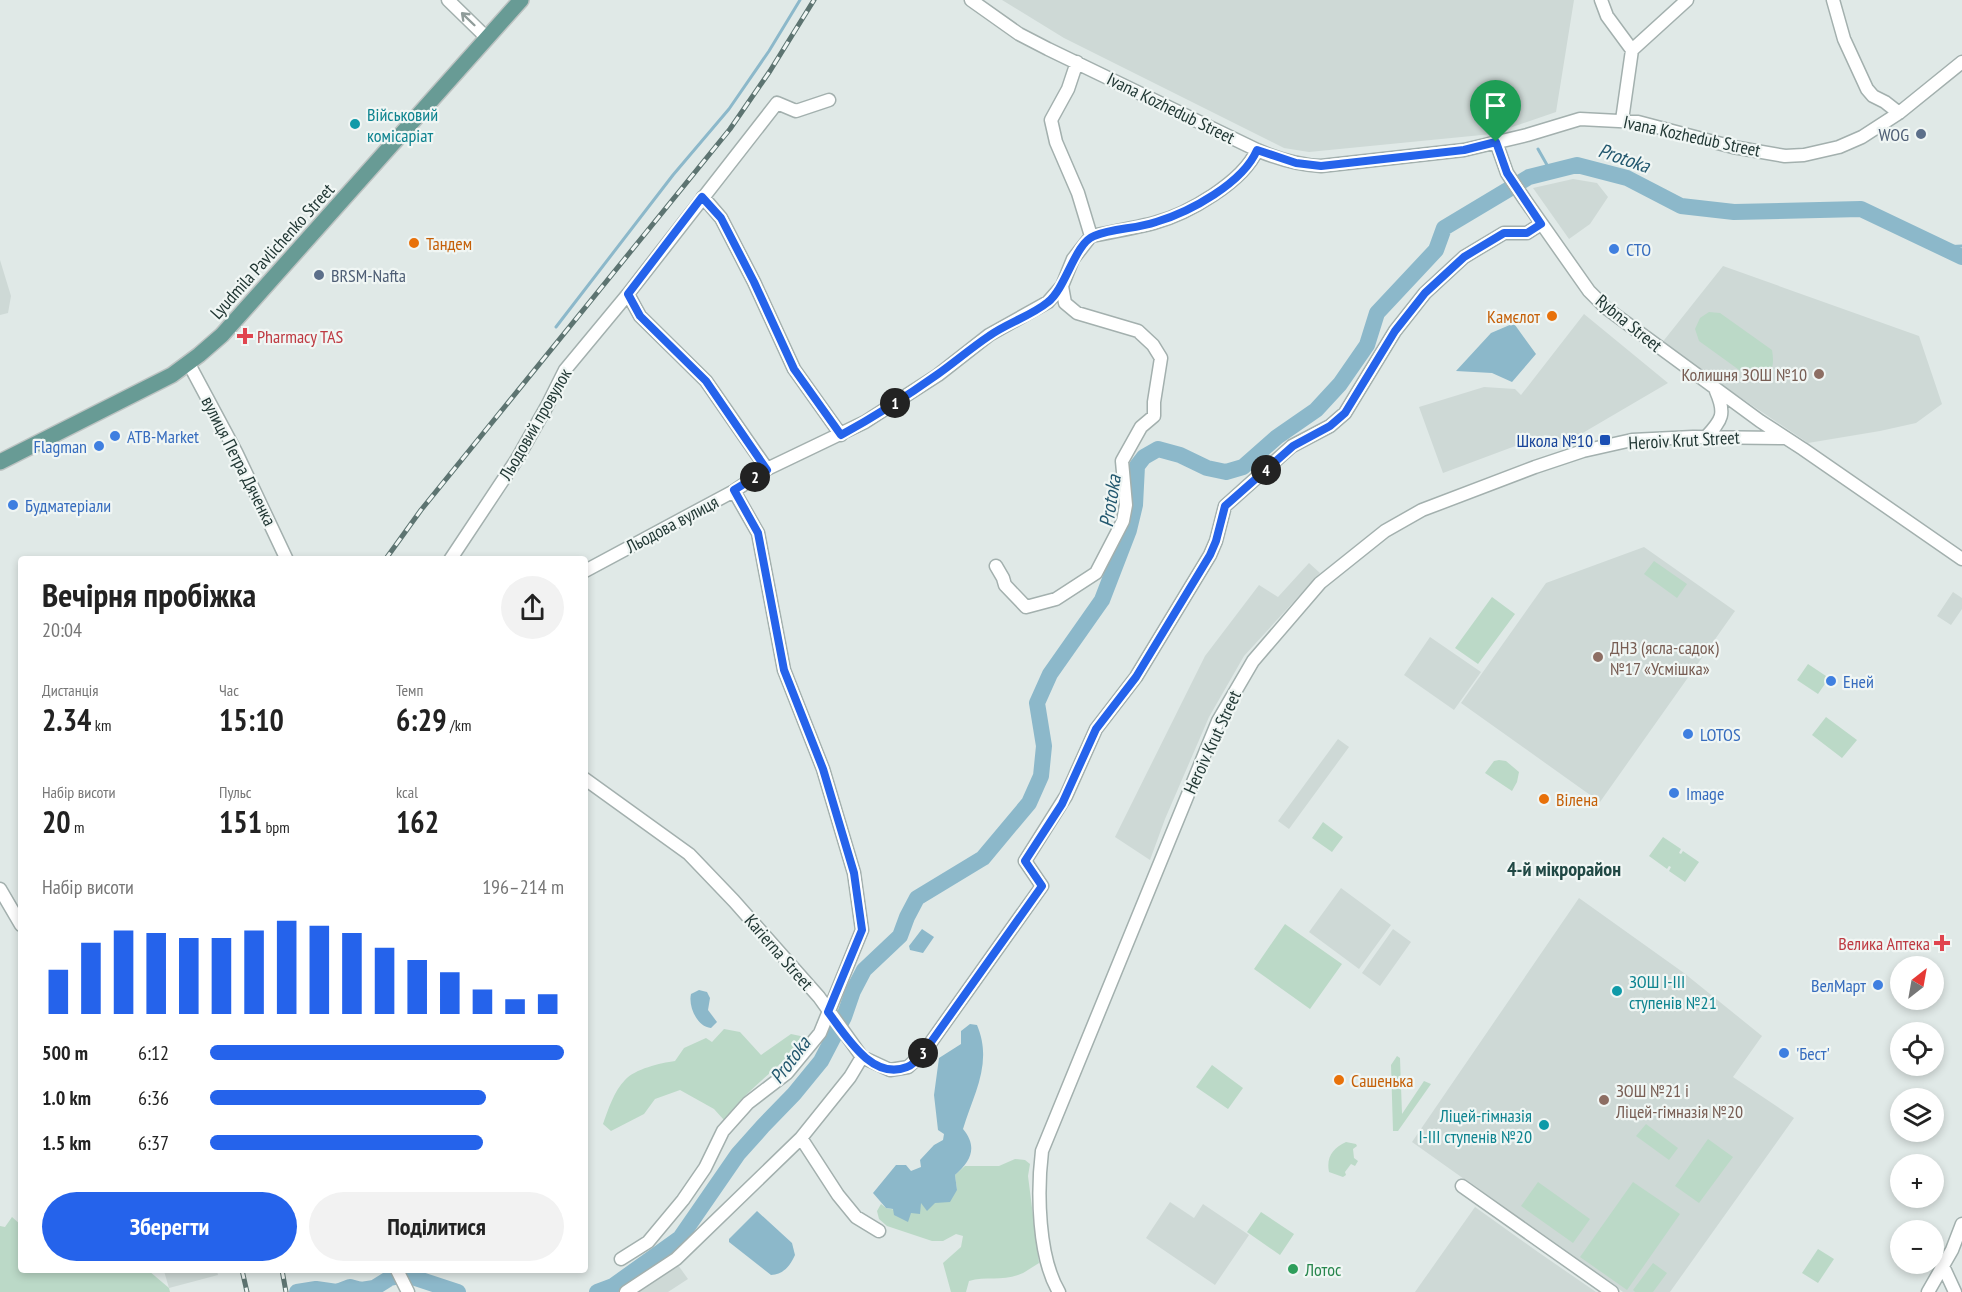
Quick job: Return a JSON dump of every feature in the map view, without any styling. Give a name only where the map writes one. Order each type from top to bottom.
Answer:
[{"type":"main road","name":"Lyudmila Pavlichenko Street","points":[[0,462],[129,398],[189,364],[237,320],[521,0]]},
{"type":"street","points":[[448,0],[487,38]]},
{"type":"street","name":"Ivana Kozhedub Street","points":[[971,0],[1019,34],[1257,150],[1296,163],[1321,166],[1464,150],[1580,119],[1622,120],[1656,125],[1733,147],[1785,156],[1804,155],[1839,147],[1862,137],[1899,113],[1962,62]]},
{"type":"street","points":[[1601,0],[1607,16],[1632,50]]},
{"type":"street","points":[[1622,120],[1632,50],[1687,0]]},
{"type":"street","points":[[1833,0],[1844,39],[1866,89],[1899,113]]},
{"type":"street","points":[[1077,62],[1068,89],[1051,120],[1056,142],[1078,193],[1091,236],[1156,222],[1201,203],[1252,162],[1257,150]]},
{"type":"street","name":"Льодовий провулок","points":[[453,556],[517,459],[565,370],[628,294],[777,103],[796,111],[829,100]]},
{"type":"street","name":"Rybna Street","points":[[1496,142],[1507,173],[1596,299],[1615,316],[1716,391],[1962,559]]},
{"type":"street","points":[[702,197],[721,218],[754,282],[794,369],[841,435]]},
{"type":"street","points":[[626,1292],[676,1259],[801,1138],[850,1077],[862,1057],[890,1070],[908,1067],[916,1060],[938,1033],[1042,886],[1025,861],[1062,804],[1096,729],[1136,677],[1210,555],[1225,506],[1293,446],[1330,426],[1345,413],[1395,331],[1425,293],[1464,257],[1504,233],[1527,233],[1541,224]]},
{"type":"street","name":"Льодова вулиця","points":[[588,569],[767,470],[865,422],[938,375],[989,335],[1048,302],[1062,286],[1073,259],[1091,236]]},
{"type":"street","points":[[996,566],[1005,585],[1026,607],[1056,599],[1096,573],[1123,521],[1126,505],[1122,461],[1141,426],[1154,416],[1161,358],[1153,345],[1138,331],[1077,313],[1065,303],[1062,286]]},
{"type":"street","points":[[628,294],[640,316],[706,381],[767,470]]},
{"type":"street","name":"вулиця Петра Дяченка","points":[[189,364],[236,452],[285,556]]},
{"type":"street","points":[[1706,437],[1722,417],[1722,405],[1716,391]]},
{"type":"street","name":"Heroiv Krut Street","points":[[1059,1292],[1051,1279],[1045,1252],[1038,1180],[1042,1151],[1218,721],[1253,661],[1320,583],[1385,531],[1422,510],[1583,451],[1632,440],[1706,437],[1785,438]]},
{"type":"street","points":[[621,1259],[648,1242],[683,1200],[705,1168],[723,1131],[748,1103],[787,1073],[820,1034],[862,930],[854,873],[823,769],[784,670],[758,533],[734,490]]},
{"type":"street","name":"Karierna Street","points":[[588,781],[689,854],[819,997],[862,1057]]},
{"type":"street","points":[[0,889],[18,920]]},
{"type":"street","points":[[801,1138],[838,1195],[856,1217],[879,1232]]},
{"type":"street","points":[[1462,1186],[1612,1292]]},
{"type":"street","points":[[1944,1264],[1962,1224]]},
{"type":"street","points":[[1944,1268],[1955,1292]]},
{"type":"street","points":[[398,1273],[406,1289]]},
{"type":"street","points":[[1928,1292],[1938,1274]]},
{"type":"shaded area","points":[[1002,0],[1574,0],[1556,112],[1492,134],[1309,152],[1284,148],[1064,38]]},
{"type":"shaded area","points":[[1573,179],[1597,183],[1608,197],[1590,224],[1569,239],[1533,188]]},
{"type":"shaded area","points":[[0,260],[11,296],[8,313],[0,315]]},
{"type":"shaded area","name":"Колишня ЗОШ №10","points":[[1723,266],[1919,336],[1942,404],[1916,423],[1808,443],[1661,344]]},
{"type":"shaded area","points":[[1584,314],[1668,383],[1569,441],[1545,435],[1443,473],[1419,407],[1484,387],[1515,389],[1521,395]]},
{"type":"shaded area","name":"ДНЗ (ясла-садок) №17 «Усмішка»","points":[[1644,547],[1735,611],[1600,802],[1461,703],[1546,583]]},
{"type":"shaded area","points":[[1309,563],[1320,573],[1244,656],[1209,717],[1150,860],[1115,837],[1205,656],[1259,585],[1278,597]]},
{"type":"shaded area","points":[[1953,592],[1962,598],[1962,609],[1951,625],[1937,616]]},
{"type":"shaded area","points":[[1430,637],[1481,672],[1454,710],[1404,675]]},
{"type":"shaded area","points":[[1338,739],[1349,747],[1289,829],[1278,821]]},
{"type":"shaded area","points":[[1341,888],[1391,925],[1359,969],[1309,932]]},
{"type":"shaded area","name":"ЗОШ №21 і Ліцей-гімназія №20","points":[[1579,898],[1684,973],[1762,1036],[1733,1077],[1794,1118],[1670,1292],[1623,1292],[1412,1142]]},
{"type":"shaded area","points":[[1393,929],[1411,942],[1380,986],[1362,973]]},
{"type":"shaded area","points":[[1170,1202],[1194,1218],[1203,1204],[1249,1235],[1215,1285],[1146,1238]]},
{"type":"shaded area","points":[[1475,1207],[1538,1252],[1596,1292],[1415,1292]]},
{"type":"shaded area","points":[[678,1265],[688,1279],[668,1292],[637,1292]]},
{"type":"shaded area","points":[[165,1273],[218,1273],[218,1275],[169,1288]]},
{"type":"green space","points":[[1709,312],[1720,313],[1772,350],[1773,362],[1768,374],[1753,380],[1699,341],[1695,329],[1700,318]]},
{"type":"green space","points":[[1654,561],[1687,584],[1677,598],[1644,574]]},
{"type":"green space","points":[[1492,597],[1515,614],[1478,664],[1455,648]]},
{"type":"green space","points":[[1808,664],[1829,678],[1818,694],[1797,680]]},
{"type":"green space","points":[[1826,717],[1857,740],[1842,758],[1812,735]]},
{"type":"green space","points":[[1494,761],[1506,761],[1519,772],[1512,791],[1485,773]]},
{"type":"green space","points":[[1323,822],[1343,837],[1332,852],[1312,838]]},
{"type":"green space","points":[[1663,837],[1681,849],[1679,853],[1683,851],[1699,862],[1685,882],[1669,871],[1671,867],[1667,869],[1649,856]]},
{"type":"green space","points":[[1285,924],[1342,964],[1310,1009],[1254,969]]},
{"type":"green space","points":[[724,1029],[740,1032],[761,1055],[791,1034],[805,1037],[724,1120],[714,1109],[680,1090],[655,1099],[644,1114],[611,1131],[603,1124],[615,1095],[629,1076],[648,1067],[675,1061],[684,1048],[706,1038],[712,1042]]},
{"type":"green space","points":[[1397,1056],[1400,1058],[1402,1114],[1424,1081],[1431,1084],[1398,1131],[1393,1131],[1391,1065]]},
{"type":"green space","points":[[1212,1065],[1243,1088],[1228,1109],[1196,1087]]},
{"type":"green space","points":[[1646,1124],[1678,1148],[1669,1160],[1636,1136]]},
{"type":"green space","points":[[1708,1139],[1733,1157],[1699,1203],[1675,1186]]},
{"type":"green space","points":[[1346,1142],[1356,1144],[1357,1146],[1353,1149],[1354,1158],[1358,1161],[1355,1166],[1351,1164],[1343,1177],[1329,1172],[1329,1162],[1334,1150]]},
{"type":"green space","points":[[1015,1159],[1025,1160],[1030,1164],[1028,1176],[1039,1263],[1021,1274],[1006,1278],[969,1281],[966,1292],[951,1292],[943,1263],[961,1247],[963,1236],[956,1234],[943,1241],[932,1241],[887,1226],[879,1219],[877,1211],[881,1204],[886,1208],[911,1213],[920,1203],[935,1203],[957,1190],[955,1175],[965,1166],[999,1166]]},
{"type":"green space","points":[[1538,1182],[1590,1219],[1573,1243],[1521,1206]]},
{"type":"green space","points":[[1633,1182],[1680,1214],[1627,1290],[1580,1257]]},
{"type":"green space","points":[[1261,1212],[1294,1234],[1280,1255],[1247,1232]]},
{"type":"green space","points":[[12,1217],[18,1222],[18,1273],[151,1273],[169,1288],[170,1292],[0,1292],[0,1226],[5,1227]]},
{"type":"green space","points":[[1818,1249],[1834,1259],[1818,1283],[1802,1273]]},
{"type":"green space","points":[[1653,1263],[1667,1273],[1653,1292],[1635,1292],[1633,1290]]},
{"type":"water","points":[[1512,324],[1536,354],[1512,382],[1492,373],[1456,371],[1491,333]]},
{"type":"water","points":[[922,929],[934,937],[923,953],[910,950],[909,946]]},
{"type":"water","points":[[699,990],[707,992],[710,998],[708,1010],[717,1022],[711,1028],[702,1024],[692,1010],[691,994]]},
{"type":"water","points":[[970,1024],[977,1025],[983,1052],[980,1078],[963,1129],[970,1142],[971,1153],[969,1159],[955,1175],[957,1190],[950,1202],[935,1203],[927,1211],[921,1203],[920,1214],[911,1213],[908,1222],[894,1215],[893,1209],[886,1208],[873,1193],[896,1165],[906,1165],[911,1171],[921,1167],[920,1160],[934,1145],[943,1140],[944,1134],[938,1130],[934,1095],[939,1058],[961,1044],[961,1031]]},
{"type":"water","points":[[757,1211],[792,1243],[795,1255],[789,1266],[780,1273],[771,1275],[729,1242],[729,1239]]},
{"type":"waterway","points":[[556,327],[673,175],[729,109],[769,51],[800,0]]},
{"type":"waterway","points":[[1538,149],[1551,172]]},
{"type":"waterway","name":"Protoka","points":[[597,1292],[613,1286],[680,1238],[738,1154],[794,1094],[821,1061],[844,1017],[853,991],[864,970],[900,936],[917,898],[983,858],[1029,803],[1041,776],[1044,746],[1037,703],[1050,674],[1102,600],[1129,530],[1135,505],[1137,466],[1144,457],[1158,449],[1180,455],[1207,468],[1226,472],[1243,467],[1277,437],[1316,410],[1340,384],[1367,345],[1377,313],[1436,250],[1444,228],[1529,177],[1577,165],[1627,178],[1681,206],[1734,212],[1861,209],[1962,257]]},
{"type":"waterway","points":[[1942,247],[1962,246]]},
{"type":"waterway","name":"Protoka","points":[[297,1292],[316,1289],[337,1292],[350,1287],[361,1290],[374,1288],[390,1278],[406,1275],[458,1292]]},
{"type":"railway","points":[[388,556],[421,510],[730,129],[770,71],[814,0]]},
{"type":"railway","points":[[243,1273],[247,1292]]},
{"type":"railway","points":[[283,1273],[286,1292]]},
{"type":"place","name":"Військовий комісаріат","points":[[355,124]]},
{"type":"place","name":"WOG","points":[[1921,134]]},
{"type":"place","name":"Тандем","points":[[414,243]]},
{"type":"place","name":"СТО","points":[[1614,249]]},
{"type":"place","name":"BRSM-Nafta","points":[[319,275]]},
{"type":"place","name":"Камєлот","points":[[1552,316]]},
{"type":"place","name":"Pharmacy TAS","points":[[245,336]]},
{"type":"place","name":"Колишня ЗОШ №10","points":[[1819,374]]},
{"type":"place","name":"ATB-Market","points":[[115,436]]},
{"type":"place","name":"Школа №10","points":[[1605,440]]},
{"type":"place","name":"Flagman","points":[[99,446]]},
{"type":"place","name":"Будматеріали","points":[[13,505]]},
{"type":"place","name":"ДНЗ (ясла-садок) №17 «Усмішка»","points":[[1598,657]]},
{"type":"place","name":"Еней","points":[[1831,681]]},
{"type":"place","name":"LOTOS","points":[[1688,734]]},
{"type":"place","name":"Image","points":[[1674,793]]},
{"type":"place","name":"Вілена","points":[[1544,799]]},
{"type":"place","name":"Велика Аптека","points":[[1942,943]]},
{"type":"place","name":"ВелМарт","points":[[1878,985]]},
{"type":"place","name":"ЗОШ І-ІІІ ступенів №21","points":[[1617,991]]},
{"type":"place","name":"'Бест'","points":[[1784,1053]]},
{"type":"place","name":"Сашенька","points":[[1339,1080]]},
{"type":"place","name":"ЗОШ №21 і Ліцей-гімназія №20","points":[[1604,1100]]},
{"type":"place","name":"Ліцей-гімназія I-III ступенів №20","points":[[1544,1125]]},
{"type":"place","name":"Лотос","points":[[1293,1269]]},
{"type":"district","name":"4-й мікрорайон","points":[[1564,869]]},
{"type":"route","points":[[1496,142],[1507,173],[1541,224],[1527,233],[1504,233],[1464,257],[1425,293],[1395,331],[1345,413],[1330,426],[1293,446],[1225,506],[1210,555],[1136,677],[1096,729],[1062,804],[1025,861],[1042,886],[924,1052],[908,1067],[890,1070],[862,1057],[828,1012],[862,930],[854,873],[823,769],[784,670],[758,533],[734,490],[767,470],[706,381],[640,316],[628,294],[702,197],[721,218],[754,282],[794,369],[841,435],[938,375],[989,335],[1048,302],[1062,286],[1073,259],[1091,236],[1156,222],[1201,203],[1252,162],[1257,150],[1296,163],[1321,166],[1464,150],[1496,142]]}]
